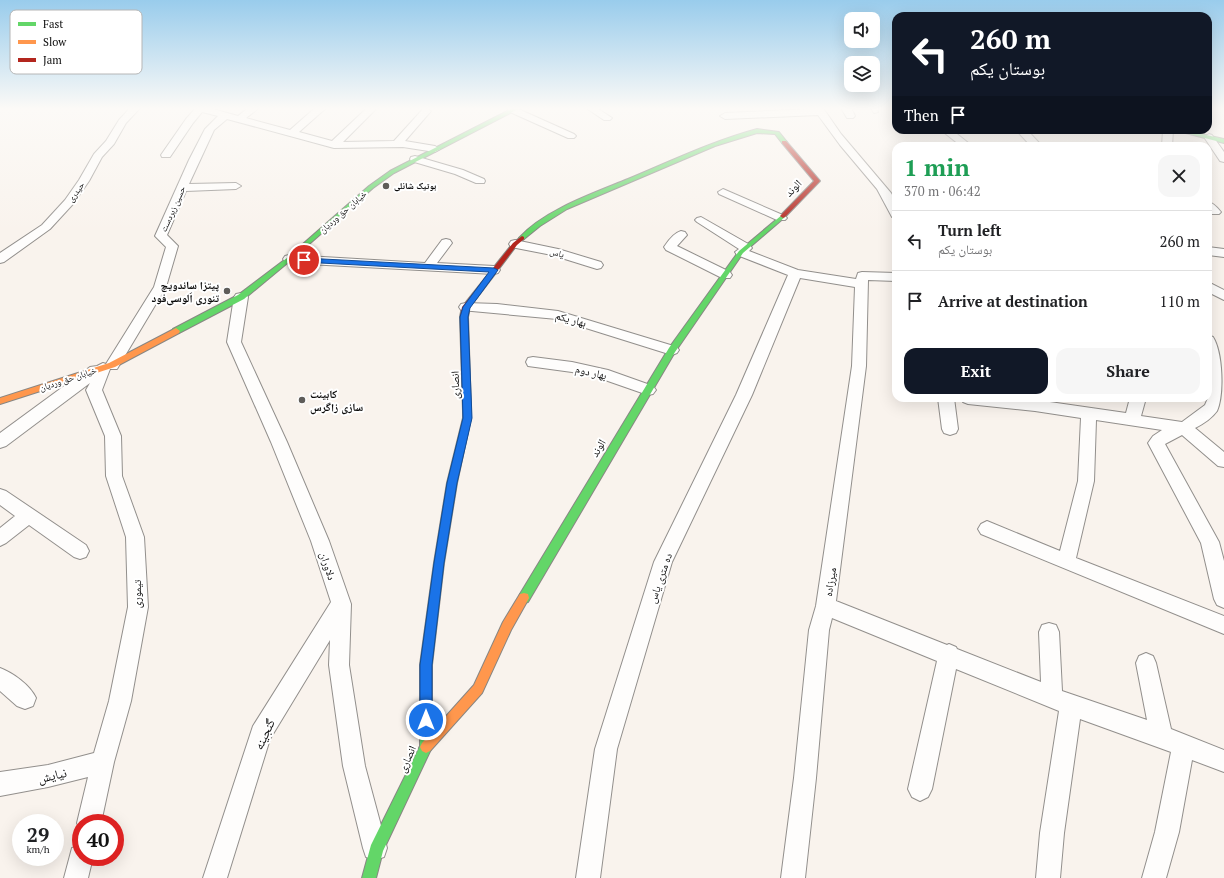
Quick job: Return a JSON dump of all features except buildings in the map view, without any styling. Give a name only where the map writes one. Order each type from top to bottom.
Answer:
[{"type":"main road","name":"خیابان حق وردیان","points":[[0,401],[103,368],[241,297],[289,259],[371,188],[392,172],[435,149]]},
{"type":"main road","name":"الوند","points":[[515,244],[538,225],[565,208],[704,149]]},
{"type":"main road","name":"الوند","points":[[426,746],[478,689],[507,626],[672,350],[744,250],[781,218],[817,181],[790,149]]},
{"type":"main road","points":[[466,307],[515,244]]},
{"type":"main road","name":"انصاری","points":[[369,878],[376,850],[426,746],[426,665],[439,563],[452,483],[467,418],[464,317],[466,307]]},
{"type":"street","name":"حیدری","points":[[0,259],[46,227],[69,202],[104,149]]},
{"type":"street","points":[[166,155],[170,149]]},
{"type":"street","name":"حسین زبردست","points":[[103,368],[160,286],[172,246],[160,236],[200,149]]},
{"type":"street","points":[[849,149],[881,187],[892,203]]},
{"type":"street","points":[[1220,149],[1224,159]]},
{"type":"street","points":[[415,159],[459,172],[480,181]]},
{"type":"street","points":[[182,188],[236,186]]},
{"type":"street","points":[[723,192],[781,218]]},
{"type":"street","points":[[701,220],[744,250],[795,273],[862,284],[862,276],[892,278]]},
{"type":"street","points":[[681,235],[670,247],[726,275]]},
{"type":"street","points":[[428,267],[446,243]]},
{"type":"street","name":"یاس","points":[[515,244],[554,252],[597,265]]},
{"type":"street","points":[[1212,252],[1224,253]]},
{"type":"street","points":[[289,259],[494,270]]},
{"type":"street","name":"ده متری یاس","points":[[588,878],[606,749],[663,562],[744,395],[795,273]]},
{"type":"street","name":"میرزاده","points":[[793,878],[805,778],[819,630],[826,606],[855,402],[859,366],[862,284]]},
{"type":"street","points":[[1212,288],[1224,296]]},
{"type":"street","name":"دلاوران","points":[[241,297],[234,342],[279,442],[320,541],[341,604],[339,665],[354,766],[376,850]]},
{"type":"street","name":"بهار یکم","points":[[466,307],[497,308],[558,315],[672,350]]},
{"type":"street","points":[[1212,353],[1214,359],[1216,396],[1212,408],[1184,428],[1159,438],[1156,443],[1210,542],[1224,599]]},
{"type":"street","name":"بهار دوم","points":[[533,362],[572,368],[608,376],[648,390]]},
{"type":"street","points":[[0,442],[103,368]]},
{"type":"street","name":"تیموری","points":[[91,814],[103,762],[120,701],[138,607],[135,537],[114,476],[113,436],[94,390],[103,368]]},
{"type":"street","points":[[947,402],[950,429]]},
{"type":"street","points":[[1035,402],[1089,413],[1184,428],[1224,461]]},
{"type":"street","points":[[1132,420],[1137,402]]},
{"type":"street","points":[[1066,562],[1086,482],[1089,413]]},
{"type":"street","points":[[0,496],[80,551]]},
{"type":"street","points":[[0,538],[28,516]]},
{"type":"street","points":[[988,529],[1224,625]]},
{"type":"street","name":"گنجینه","points":[[215,878],[261,734],[341,604]]},
{"type":"street","points":[[826,606],[949,654],[1061,701],[1161,736],[1224,761]]},
{"type":"street","points":[[1048,878],[1061,701],[1049,632]]},
{"type":"street","points":[[920,789],[949,654]]},
{"type":"street","points":[[1146,662],[1161,736]]},
{"type":"street","points":[[0,678],[25,698]]},
{"type":"street","points":[[1154,878],[1167,832],[1183,746]]},
{"type":"street","name":"نیایش","points":[[0,784],[48,776],[103,762]]},
{"type":"street","points":[[76,878],[79,866]]},
{"type":"traffic: fast","points":[[176,331],[241,297],[289,259],[371,187],[392,172],[437,149]]},
{"type":"traffic: fast","points":[[522,238],[538,225],[565,208],[704,149]]},
{"type":"traffic: fast","points":[[524,598],[672,350],[741,252],[783,216]]},
{"type":"traffic: fast","points":[[369,878],[376,850],[426,747],[426,665],[439,563],[452,483],[467,418],[467,411]]},
{"type":"traffic: slow","points":[[0,401],[112,365],[176,331]]},
{"type":"traffic: slow","points":[[426,747],[478,689],[507,626],[524,598]]},
{"type":"traffic: jam","points":[[783,216],[817,181],[790,149]]},
{"type":"traffic: jam","points":[[467,411],[464,317],[466,307],[515,244],[522,238]]},
{"type":"place","name":"بوتیک شانلی","points":[[386,186]]},
{"type":"place","name":"پیتزا ساندویچ تنوری اَلوسی‌‌فود","points":[[227,291]]},
{"type":"place","name":"کابینت سازی زاگرس","points":[[302,400]]},
{"type":"route","points":[[304,260],[494,270],[466,307],[464,317],[467,371],[467,418],[452,483],[439,563],[426,665],[426,720]]}]
